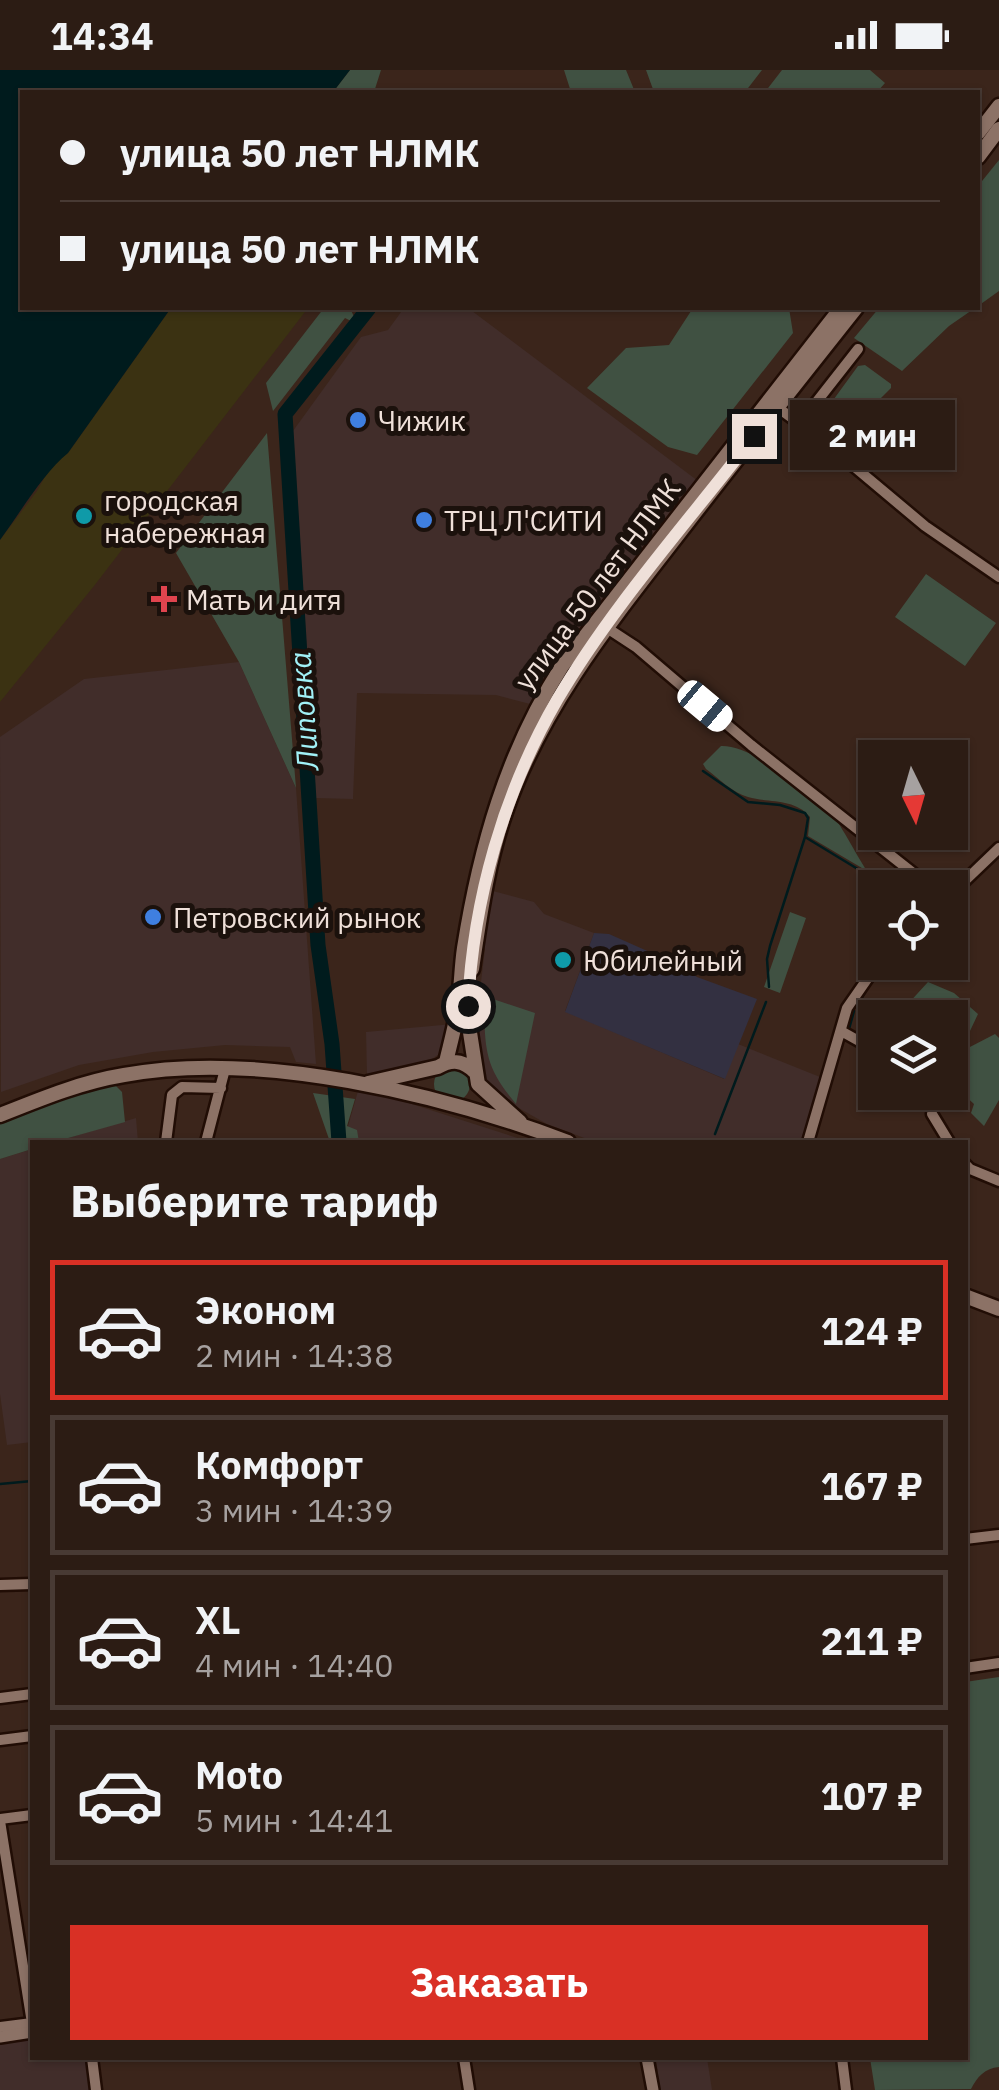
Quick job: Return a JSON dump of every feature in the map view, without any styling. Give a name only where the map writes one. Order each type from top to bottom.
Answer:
[{"type":"main road","points":[[980,130],[999,106]]},
{"type":"main road","points":[[980,153],[999,129]]},
{"type":"main road","name":"улица 50 лет НЛМК","points":[[442,1064],[458,1010],[482,852],[508,771],[536,706],[562,666],[839,310]]},
{"type":"main road","name":"улица 50 лет НЛМК","points":[[477,1078],[469,990],[484,890],[518,778],[559,697],[607,628],[854,310]]},
{"type":"main road","points":[[776,389],[772,400],[777,407]]},
{"type":"main road","points":[[362,1084],[457,1061],[524,1126]]},
{"type":"main road","points":[[442,1064],[430,1080],[430,1089],[447,1105]]},
{"type":"main road","points":[[0,1115],[100,1079],[142,1072],[225,1070],[362,1084],[524,1126],[562,1140]]},
{"type":"main road","points":[[447,1105],[469,1102],[477,1078]]},
{"type":"main road","points":[[968,1297],[999,1309]]},
{"type":"street","points":[[800,423],[858,349]]},
{"type":"street","points":[[777,407],[926,526],[999,576]]},
{"type":"street","points":[[607,628],[636,647],[751,745],[909,870]]},
{"type":"street","points":[[968,878],[999,848]]},
{"type":"street","points":[[809,1140],[848,1008],[867,980]]},
{"type":"street","points":[[841,1031],[858,1040]]},
{"type":"street","points":[[207,1140],[225,1070]]},
{"type":"street","points":[[166,1140],[172,1095],[182,1087],[221,1088]]},
{"type":"street","points":[[932,1114],[948,1140]]},
{"type":"street","points":[[968,1168],[999,1181]]},
{"type":"street","points":[[968,1539],[999,1535]]},
{"type":"street","points":[[0,1586],[30,1584]]},
{"type":"street","points":[[968,1668],[999,1663]]},
{"type":"street","points":[[0,1698],[30,1694]]},
{"type":"street","points":[[0,1740],[30,1736]]},
{"type":"street","points":[[30,1816],[0,1820],[30,2010]]},
{"type":"street","points":[[0,2027],[30,2023]]},
{"type":"street","points":[[0,2037],[30,2032]]},
{"type":"street","points":[[92,2060],[96,2090]]},
{"type":"street","points":[[464,2060],[469,2090]]},
{"type":"street","points":[[648,2060],[652,2090]]},
{"type":"street","points":[[842,2060],[846,2090]]},
{"type":"shaded area","points":[[403,310],[471,310],[698,481],[530,704],[496,695],[357,693],[353,799],[316,798],[293,431],[361,337],[388,330]]},
{"type":"shaded area","name":"Петровский рынок","points":[[239,662],[296,788],[316,1064],[296,1062],[290,1047],[225,1045],[79,1065],[1,1092],[0,737],[84,679]]},
{"type":"shaded area","points":[[489,890],[534,902],[544,914],[594,933],[565,1011],[724,1079],[738,1044],[820,1077],[803,1140],[590,1140],[547,1124],[499,1097],[478,1066],[474,1032],[475,993],[480,990],[485,949],[482,942]]},
{"type":"shaded area","points":[[594,933],[609,934],[697,977],[757,999],[725,1079],[565,1012]]},
{"type":"shaded area","points":[[453,1024],[445,1050],[426,1063],[388,1074],[367,1075],[366,1032]]},
{"type":"shaded area","points":[[358,1091],[393,1098],[524,1140],[350,1140],[347,1130]]},
{"type":"shaded area","points":[[136,1118],[138,1140],[61,1140]]},
{"type":"shaded area","points":[[30,1150],[30,1442],[7,1445],[0,1394],[0,1159]]},
{"type":"shaded area","points":[[30,2037],[30,2060],[86,2060],[92,2090],[0,2090],[0,2042]]},
{"type":"shaded area","points":[[656,2060],[707,2060],[712,2090],[660,2090]]},
{"type":"green space","points":[[350,70],[381,70],[375,90],[335,90]]},
{"type":"green space","points":[[564,70],[626,70],[634,90],[570,90]]},
{"type":"green space","points":[[646,70],[762,70],[747,90],[653,90]]},
{"type":"green space","points":[[782,70],[870,70],[885,83],[879,90],[767,90]]},
{"type":"green space","points":[[999,160],[999,291],[980,305],[980,184]]},
{"type":"green space","points":[[322,310],[351,310],[353,322],[345,318],[273,411],[266,383]]},
{"type":"green space","points":[[692,310],[789,310],[793,333],[697,455],[668,447],[587,388],[626,348],[669,345]]},
{"type":"green space","points":[[877,310],[972,310],[949,326],[902,371],[854,338]]},
{"type":"green space","points":[[865,365],[891,388],[838,441],[815,425],[858,366]]},
{"type":"green space","points":[[267,433],[296,788],[239,662],[176,553]]},
{"type":"green space","points":[[926,574],[996,623],[965,666],[895,617]]},
{"type":"green space","points":[[721,746],[733,748],[748,752],[794,780],[833,815],[866,870],[808,836],[810,817],[804,811],[789,804],[742,795],[703,764]]},
{"type":"green space","points":[[790,912],[806,918],[780,993],[764,987]]},
{"type":"green space","points":[[928,982],[962,1000],[912,1000]]},
{"type":"green space","points":[[493,999],[535,1013],[516,1104],[489,1058],[484,1004]]},
{"type":"green space","points":[[968,1005],[978,1014],[968,1035]]},
{"type":"green space","points":[[995,1034],[999,1038],[999,1100],[984,1126],[971,1113],[974,1104],[968,1098],[968,1048]]},
{"type":"green space","points":[[452,1066],[465,1071],[470,1084],[465,1097],[452,1102],[439,1097],[434,1084],[439,1071]]},
{"type":"green space","points":[[114,1084],[122,1092],[125,1122],[61,1140],[30,1140],[30,1150],[0,1159],[0,1124],[62,1097]]},
{"type":"green space","points":[[313,1093],[355,1099],[347,1126],[357,1130],[359,1140],[329,1140]]},
{"type":"green space","points":[[999,1677],[999,2067],[982,2074],[971,2089],[875,2090],[870,2060],[968,2060],[968,1682]]},
{"type":"sand","name":"городская набережная","points":[[170,310],[306,310],[0,702],[0,540],[51,466],[68,453]]},
{"type":"water","points":[[0,70],[350,70],[335,90],[20,90],[20,310],[170,310],[68,453],[41,482],[0,540]]},
{"type":"waterway","name":"Липовка","points":[[339,1140],[332,1044],[318,945],[285,414],[367,310]]},
{"type":"waterway","points":[[703,771],[748,802],[780,805],[805,813],[808,818],[770,946],[769,987]]},
{"type":"waterway","points":[[805,837],[859,870]]},
{"type":"waterway","points":[[860,1000],[870,984]]},
{"type":"waterway","points":[[715,1134],[766,1002]]},
{"type":"waterway","points":[[849,1029],[854,1011]]},
{"type":"waterway","points":[[0,1484],[30,1481]]},
{"type":"place","name":"Чижик","points":[[358,420]]},
{"type":"place","name":"городская набережная","points":[[84,516]]},
{"type":"place","name":"ТРЦ Л'СИТИ","points":[[424,520]]},
{"type":"place","name":"Мать и дитя","points":[[164,599]]},
{"type":"place","name":"Петровский рынок","points":[[153,917]]},
{"type":"place","name":"Юбилейный","points":[[563,960]]},
{"type":"route","points":[[468,1006],[484,890],[504,814],[542,727],[580,664],[754,436]]}]
